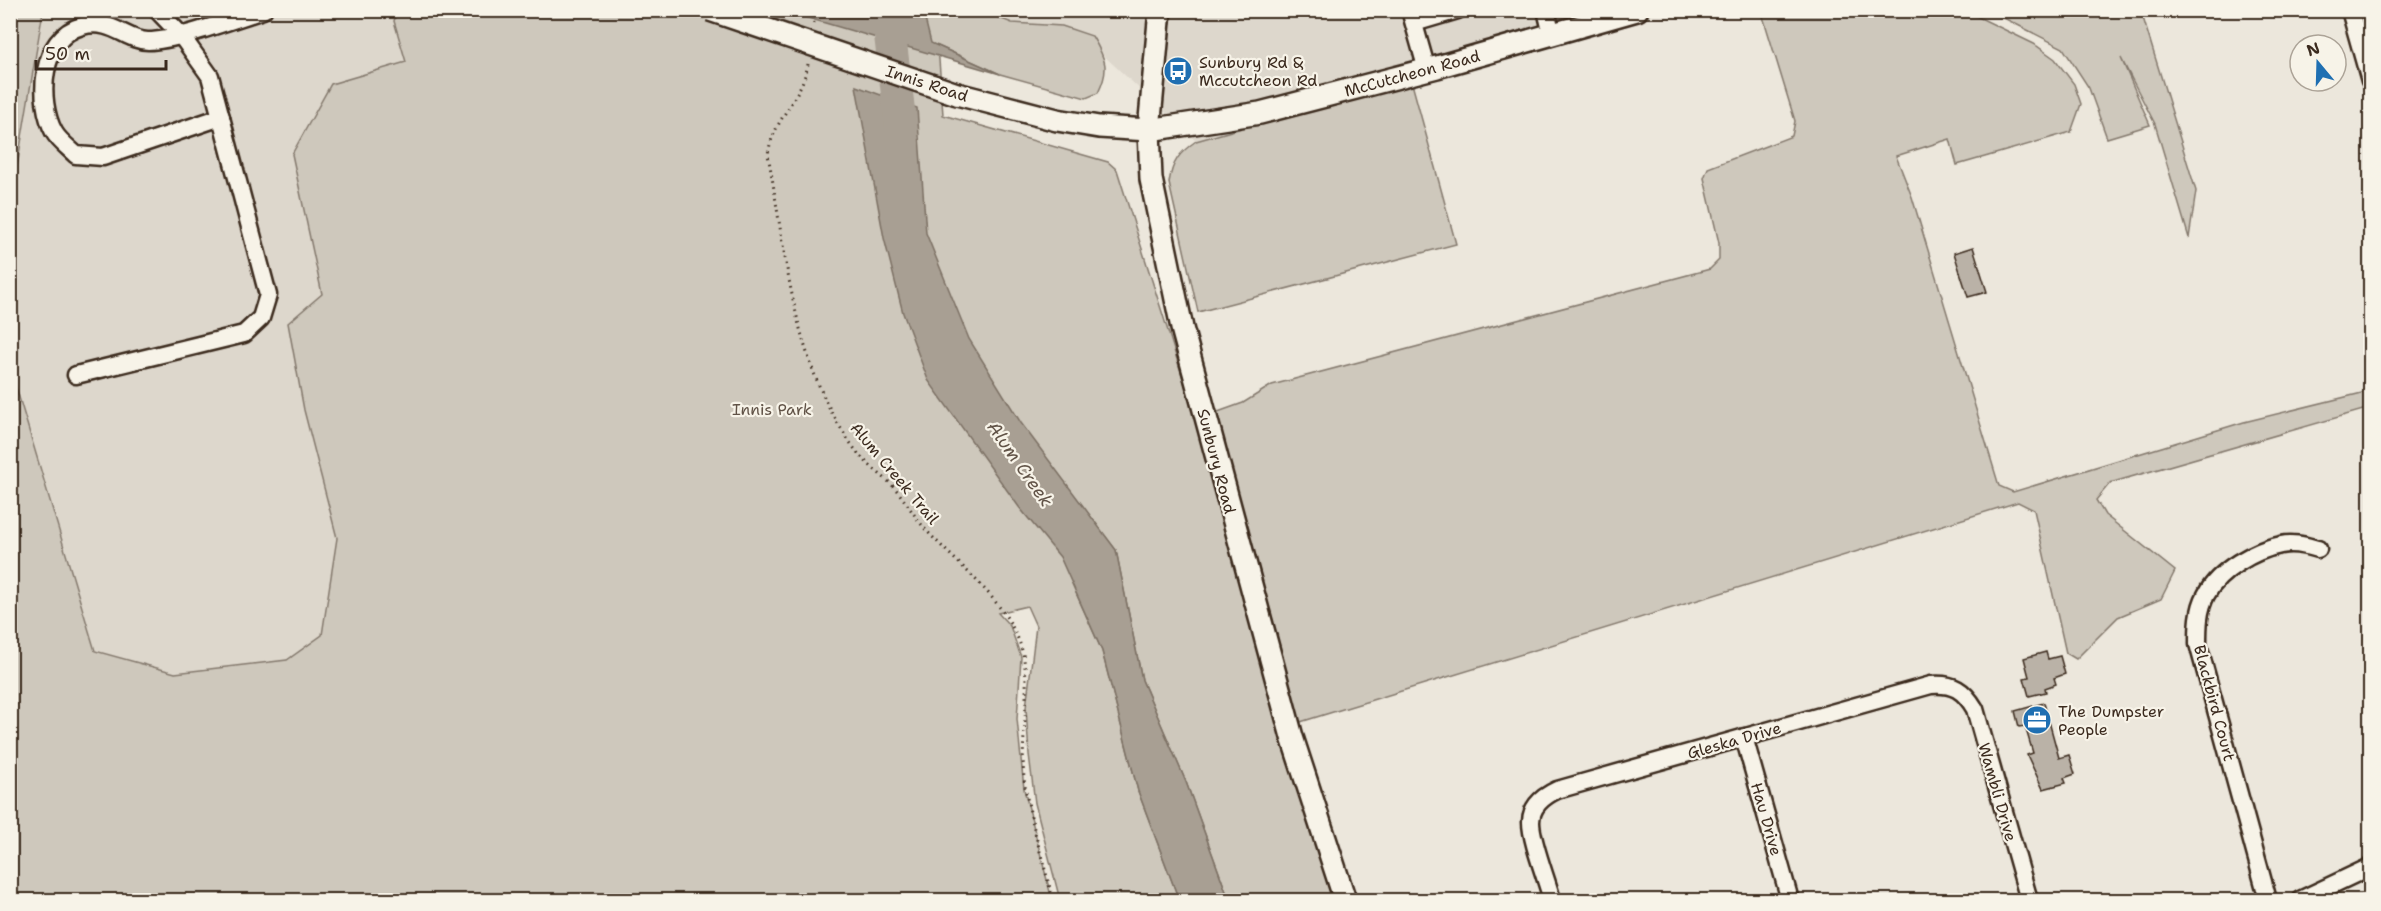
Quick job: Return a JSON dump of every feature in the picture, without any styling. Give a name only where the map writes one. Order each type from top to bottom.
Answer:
[{"type":"main road","name":"Innis Road","points":[[710,10],[957,94],[1027,113],[1099,127],[1149,130]]},
{"type":"main road","name":"Sunbury Road","points":[[1160,10],[1149,130],[1151,179],[1182,328],[1292,737],[1345,900]]},
{"type":"main road","name":"McCutcheon Road","points":[[1149,130],[1260,113],[1427,70],[1637,10]]},
{"type":"street","points":[[76,375],[244,334],[261,318],[268,295],[210,76],[180,34],[157,10]]},
{"type":"street","points":[[221,117],[103,157],[76,155],[55,135],[47,116],[44,94],[49,56],[61,39],[81,26],[106,25],[146,41],[180,34],[263,10]]},
{"type":"street","points":[[1427,70],[1412,17],[1458,10]]},
{"type":"street","points":[[1546,10],[1552,35]]},
{"type":"street","points":[[2350,10],[2370,81]]},
{"type":"street","name":"Blackbird Court","points":[[2268,900],[2198,644],[2199,618],[2206,594],[2218,578],[2254,554],[2282,545],[2299,544],[2318,549]]},
{"type":"street","name":"Gleska Drive","points":[[1552,900],[1532,826],[1535,807],[1544,796],[1557,790],[1931,685],[1944,684],[1958,688]]},
{"type":"street","name":"Wambli Drive","points":[[1958,688],[1968,697],[1975,709],[2029,900]]},
{"type":"street","name":"Hau Drive","points":[[1744,738],[1790,900]]},
{"type":"street","points":[[2300,900],[2370,867]]},
{"type":"path","points":[[813,10],[814,26]]},
{"type":"path","name":"Alum Creek Trail","points":[[809,58],[801,87],[770,138],[768,155],[796,319],[808,359],[837,422],[858,453],[892,485],[926,529],[997,605],[1020,644],[1025,672],[1023,750],[1025,785],[1053,900]]},
{"type":"shaded area","points":[[43,11],[397,11],[394,21],[406,62],[331,84],[292,154],[322,294],[304,410],[337,538],[322,635],[287,660],[175,673],[95,651],[11,367],[10,203]]},
{"type":"shaded area","points":[[993,11],[1627,11],[1411,80],[1196,141],[1103,55],[1092,36],[1062,26],[1012,23],[994,16]]},
{"type":"green space","name":"Innis Park","points":[[993,10],[994,16],[1012,23],[1062,26],[1092,36],[1101,51],[1105,64],[1102,85],[1098,93],[1086,98],[1000,74],[938,46],[943,115],[1108,162],[1117,170],[1199,429],[1278,728],[1337,900],[1229,900],[1186,782],[1142,680],[1116,550],[1050,463],[1076,593],[1102,651],[1138,791],[1179,900],[1060,900],[1035,803],[1029,754],[1026,708],[1036,626],[1027,606],[998,613],[1010,626],[1021,657],[1017,719],[1024,789],[1052,900],[11,900],[10,367],[95,651],[175,673],[287,660],[322,635],[337,538],[304,410],[288,323],[322,294],[292,154],[331,84],[406,62],[394,21],[397,11]]},
{"type":"green space","points":[[1761,10],[1966,11],[2034,44],[2055,59],[2074,84],[2081,104],[2071,132],[1957,165],[1950,139],[1896,156],[1912,197],[1999,486],[2013,492],[2244,422],[2370,391],[2370,408],[2110,483],[2096,500],[2105,515],[2175,571],[2161,599],[2118,617],[2076,659],[2066,653],[2034,510],[2018,502],[1297,723],[1215,413],[1243,403],[1272,385],[1710,269],[1719,260],[1719,243],[1704,178],[1708,168],[1792,136],[1795,121]]},
{"type":"green space","points":[[10,11],[43,11],[11,203]]},
{"type":"green space","points":[[1990,11],[2141,11],[2196,191],[2189,238],[2155,124],[2121,58],[2150,125],[2107,138],[2089,88],[2063,48]]},
{"type":"green space","points":[[1411,80],[1456,244],[1198,312],[1169,183],[1174,164],[1181,154],[1196,141]]},
{"type":"water","points":[[784,11],[923,11],[931,43],[1000,74]]},
{"type":"water","points":[[856,86],[917,108],[926,233],[969,339],[1021,423],[1116,550],[1142,680],[1186,782],[1229,900],[1179,900],[1138,791],[1102,651],[1060,557],[1019,507],[928,380],[903,313],[884,238]]},
{"type":"building","points":[[1973,247],[1987,292],[1968,297],[1954,253]]},
{"type":"building","points":[[2046,652],[2048,659],[2060,656],[2065,674],[2054,678],[2056,684],[2045,688],[2046,692],[2029,696],[2024,678],[2029,677],[2024,658]]},
{"type":"building","points":[[2044,703],[2059,758],[2069,755],[2075,774],[2064,778],[2066,783],[2043,789],[2027,755],[2033,753],[2025,726],[2019,727],[2015,711]]},
{"type":"waterway","name":"Alum Creek","points":[[887,10],[903,144]]},
{"type":"place","name":"Sunbury Rd & Mccutcheon Rd","points":[[1178,71]]},
{"type":"place","name":"The Dumpster People","points":[[2037,720]]}]
